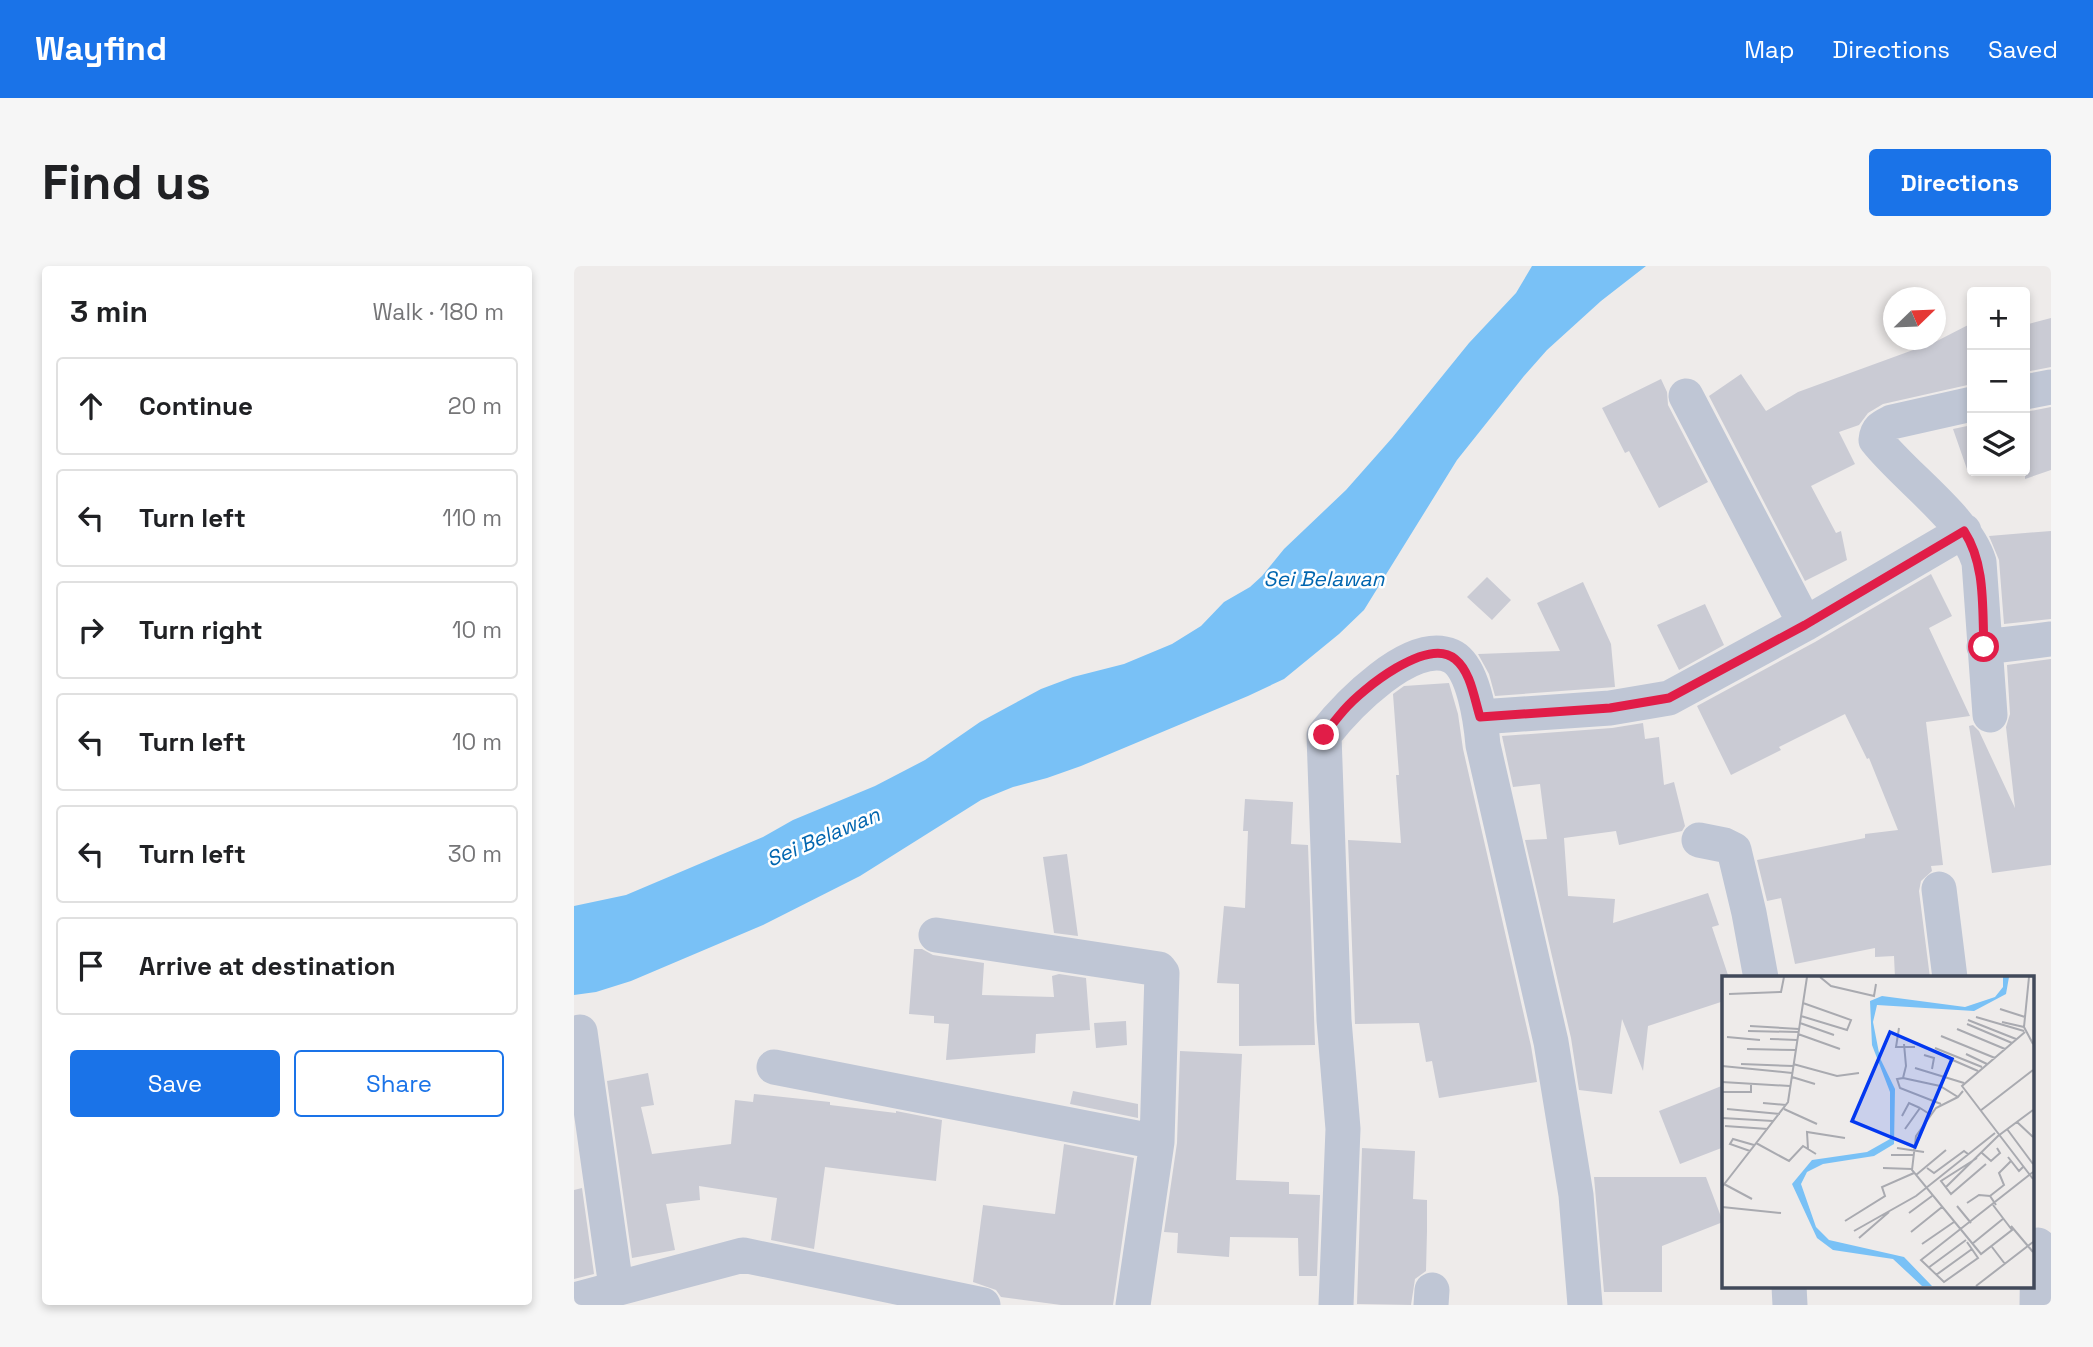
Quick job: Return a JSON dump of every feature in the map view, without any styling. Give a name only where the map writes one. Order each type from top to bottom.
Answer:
[{"type":"street","points":[[2030,392],[2051,387]]},
{"type":"street","points":[[1686,396],[1805,625]]},
{"type":"street","points":[[1967,405],[1892,422],[1881,427],[1876,440],[1891,459],[1964,531],[1974,547],[1979,562],[1990,715]]},
{"type":"street","points":[[1480,717],[1610,708],[1669,698],[1805,625],[1964,531]]},
{"type":"street","points":[[1984,647],[2051,639]]},
{"type":"street","points":[[1336,1305],[1343,1129],[1334,1020],[1324,735],[1345,708],[1388,673],[1422,655],[1433,653],[1452,656],[1465,670],[1480,717],[1483,745],[1550,1042],[1576,1195],[1585,1305]]},
{"type":"street","points":[[1699,840],[1734,850],[1761,976]]},
{"type":"street","points":[[1940,889],[1950,976]]},
{"type":"street","points":[[936,935],[1159,969],[1162,973],[1157,1142],[1133,1305]]},
{"type":"street","points":[[580,1032],[616,1287]]},
{"type":"street","points":[[774,1067],[1157,1142]]},
{"type":"street","points":[[2037,1305],[2038,1245]]},
{"type":"street","points":[[574,1300],[743,1255],[983,1305]]},
{"type":"street","points":[[1789,1287],[1790,1305]]},
{"type":"water","name":"Sei Belawan","points":[[1532,266],[1646,266],[1601,301],[1547,350],[1524,376],[1457,460],[1364,610],[1284,679],[1081,766],[981,800],[860,876],[763,925],[631,981],[596,992],[574,995],[574,906],[626,895],[763,837],[793,820],[875,786],[925,760],[980,722],[1041,689],[1073,677],[1124,664],[1172,644],[1201,626],[1224,602],[1250,587],[1262,576],[1284,549],[1346,490],[1469,343],[1516,293]]},
{"type":"building","points":[[2051,318],[2051,367],[2030,371],[2030,324]]},
{"type":"building","points":[[1967,326],[1967,385],[1883,404],[1868,413],[1859,425],[1839,432],[1855,464],[1811,486],[1836,533],[1841,531],[1847,560],[1805,581],[1709,396],[1741,374],[1766,411],[1798,392],[1913,350],[1946,350],[1946,336]]},
{"type":"building","points":[[1661,379],[1667,392],[1668,405],[1708,482],[1659,508],[1629,451],[1625,453],[1602,408]]},
{"type":"building","points":[[2051,407],[2051,470],[2025,479],[2025,476],[2030,476],[2030,411]]},
{"type":"building","points":[[1967,426],[1967,469],[1953,429]]},
{"type":"building","points":[[2051,531],[2051,619],[2004,624],[1999,560],[1989,536]]},
{"type":"building","points":[[1931,574],[1952,616],[1929,628],[1970,716],[1926,722],[1943,865],[1931,866],[1932,871],[1921,881],[1919,891],[1930,976],[1895,976],[1894,956],[1875,957],[1875,948],[1795,964],[1781,898],[1767,901],[1757,860],[1865,838],[1865,834],[1898,830],[1869,758],[1867,759],[1845,714],[1731,775],[1697,706],[1815,642]]},
{"type":"building","points":[[1487,577],[1511,600],[1492,620],[1467,597]]},
{"type":"building","points":[[1583,582],[1611,644],[1615,687],[1495,696],[1489,674],[1478,654],[1560,651],[1537,603]]},
{"type":"building","points":[[1705,604],[1724,645],[1679,670],[1657,625]]},
{"type":"building","points":[[2051,659],[2051,865],[1992,873],[1969,726],[1973,725],[1979,731],[2015,808],[2006,727],[2010,714],[2007,665]]},
{"type":"building","points":[[1449,683],[1458,714],[1463,749],[1537,1082],[1439,1098],[1432,1061],[1426,1062],[1419,1023],[1355,1024],[1348,840],[1401,843],[1393,694],[1404,686]]},
{"type":"building","points":[[1643,723],[1645,739],[1659,737],[1664,785],[1674,782],[1685,826],[1682,831],[1619,845],[1616,831],[1564,838],[1568,896],[1615,899],[1613,923],[1708,893],[1719,925],[1712,927],[1728,976],[1722,976],[1722,1002],[1648,1026],[1643,1071],[1622,1019],[1612,1094],[1579,1090],[1571,1038],[1525,840],[1547,839],[1540,784],[1513,787],[1502,736],[1612,728]]},
{"type":"building","points":[[1245,799],[1293,802],[1291,844],[1308,845],[1315,1045],[1239,1046],[1239,984],[1217,983],[1224,906],[1245,908],[1248,831],[1243,831]]},
{"type":"building","points":[[1067,854],[1078,936],[1054,933],[1043,857]]},
{"type":"building","points":[[914,949],[922,949],[933,955],[984,963],[982,995],[1054,997],[1052,976],[1059,974],[1086,978],[1090,1030],[1036,1034],[1035,1053],[946,1060],[949,1024],[934,1023],[934,1016],[909,1014]]},
{"type":"building","points":[[1126,1021],[1127,1045],[1096,1048],[1094,1023]]},
{"type":"building","points":[[1180,1051],[1242,1054],[1236,1180],[1289,1182],[1289,1194],[1320,1195],[1317,1276],[1299,1276],[1298,1238],[1230,1237],[1229,1257],[1177,1253],[1178,1233],[1164,1232],[1177,1143]]},
{"type":"building","points":[[648,1073],[654,1105],[641,1107],[652,1154],[731,1144],[735,1100],[753,1102],[754,1094],[896,1111],[942,1120],[936,1181],[825,1167],[814,1249],[771,1240],[777,1198],[699,1186],[700,1200],[666,1204],[675,1250],[632,1258],[607,1081]]},
{"type":"building","points":[[1722,1086],[1722,1148],[1680,1164],[1659,1111]]},
{"type":"building","points":[[1073,1091],[1138,1104],[1138,1118],[1070,1104]]},
{"type":"building","points":[[1064,1144],[1134,1158],[1113,1305],[1061,1305],[1001,1297],[996,1290],[973,1282],[983,1205],[1055,1214]]},
{"type":"building","points":[[1362,1148],[1415,1151],[1413,1199],[1427,1200],[1426,1271],[1415,1279],[1411,1305],[1357,1304]]},
{"type":"building","points":[[1594,1177],[1706,1177],[1722,1222],[1662,1246],[1662,1292],[1604,1292]]},
{"type":"building","points":[[582,1188],[594,1274],[574,1279],[574,1190]]},
{"type":"route","points":[[1324,735],[1345,708],[1388,673],[1422,655],[1433,653],[1452,656],[1465,670],[1480,717],[1610,708],[1669,698],[1805,625],[1964,531],[1979,562],[1984,647]]}]
